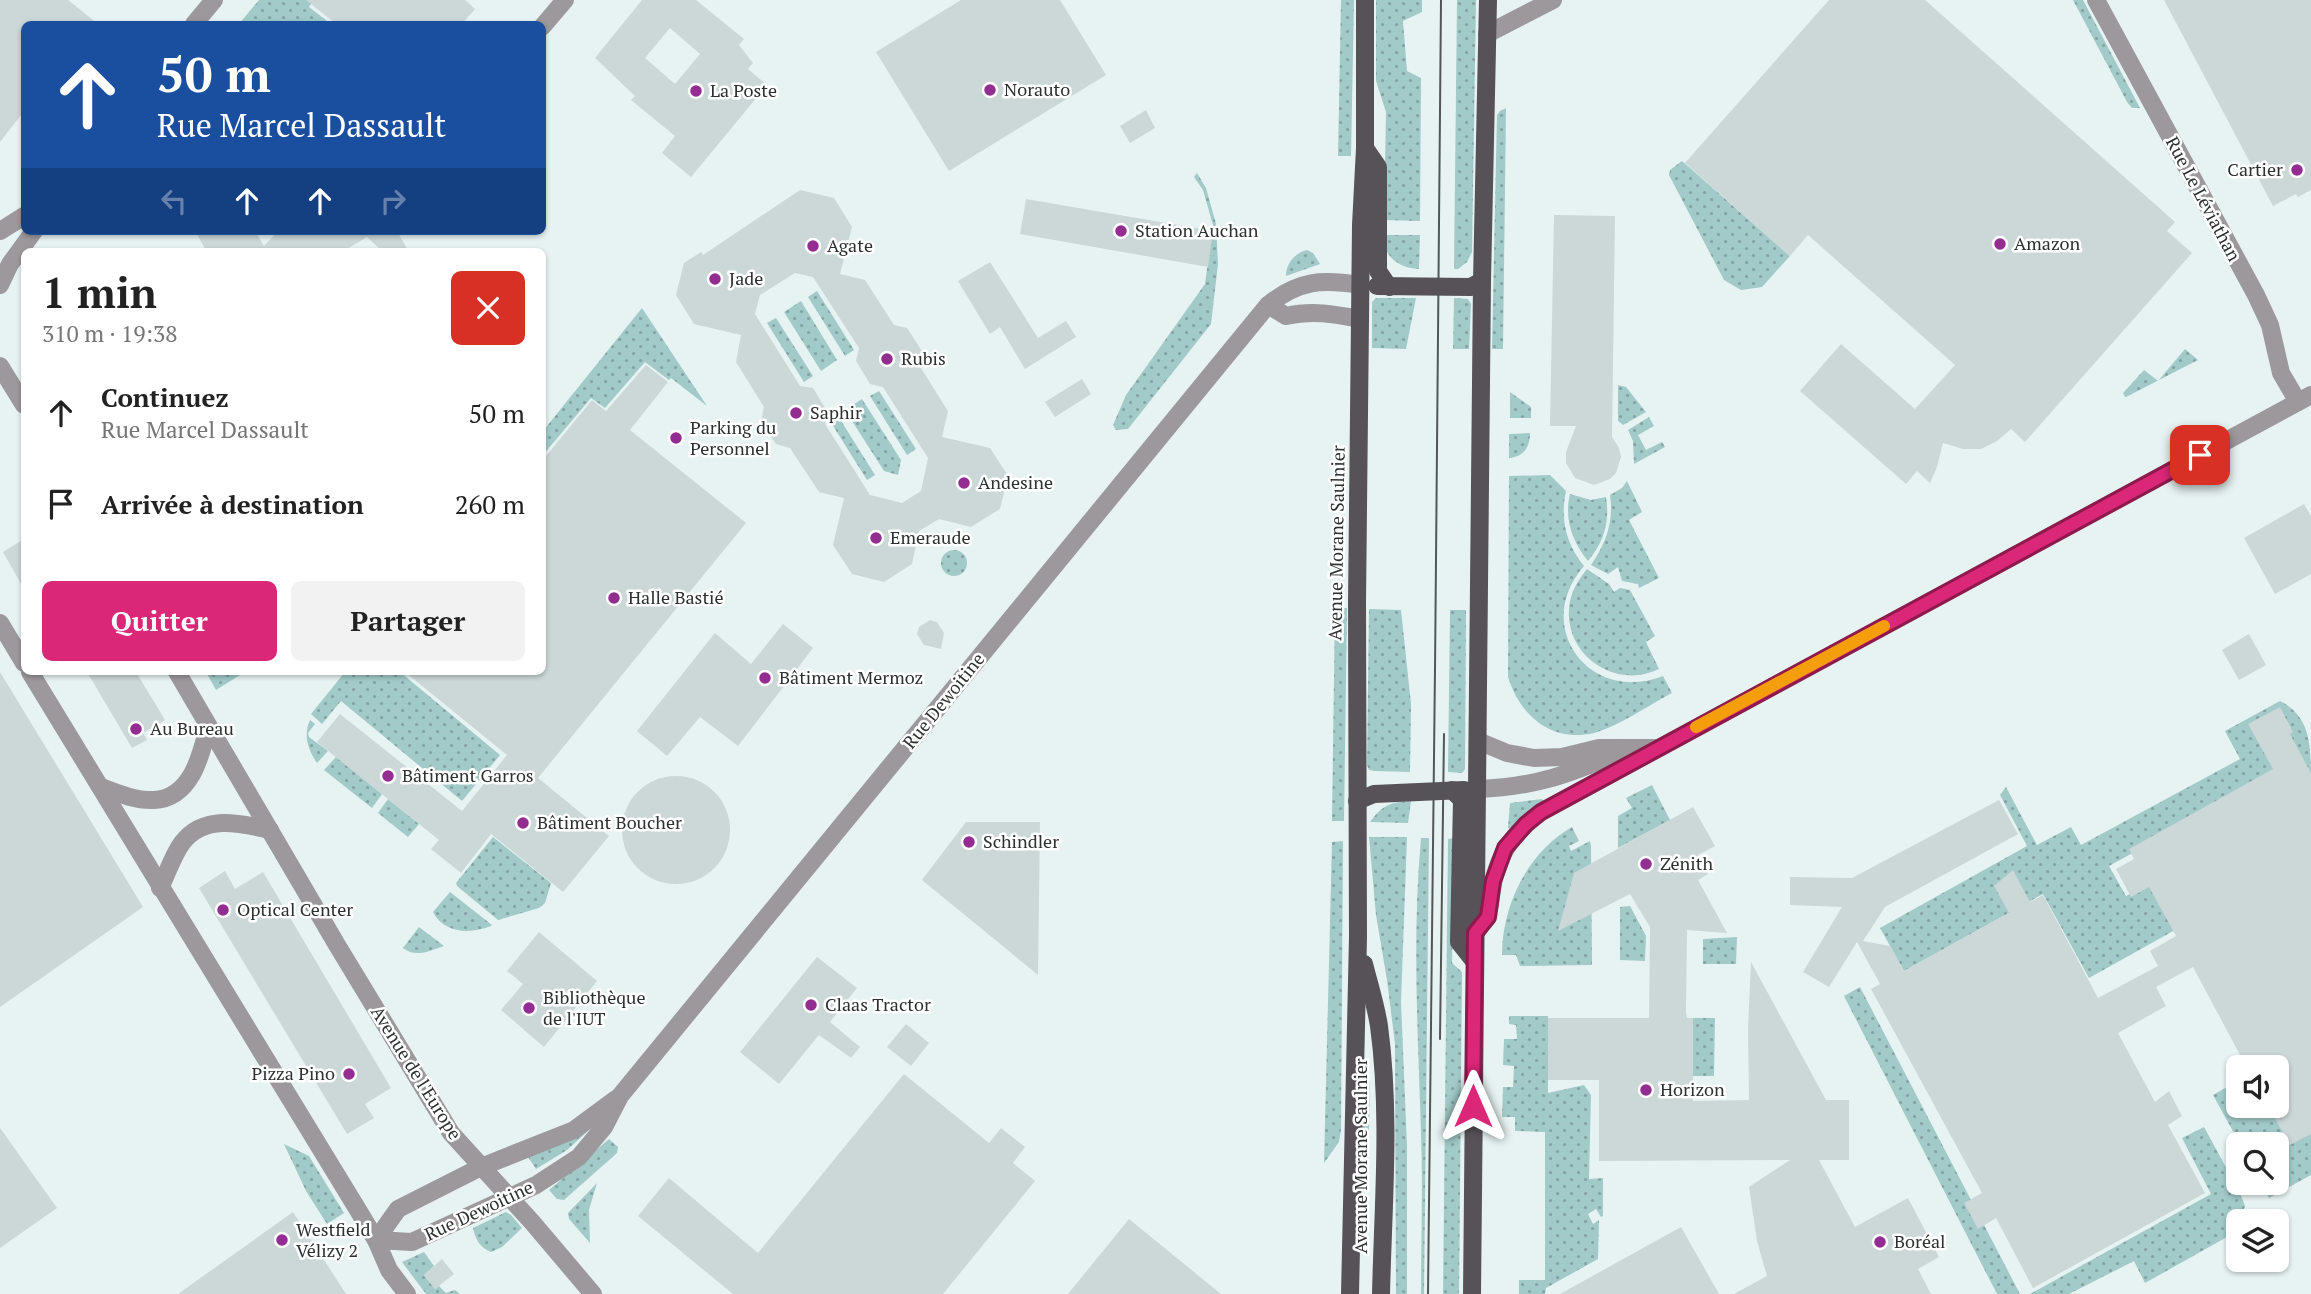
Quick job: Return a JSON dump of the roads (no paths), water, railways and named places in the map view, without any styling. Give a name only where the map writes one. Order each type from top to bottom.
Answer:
[{"type":"main road","name":"Avenue Morane Saulnier","points":[[1350,1294],[1358,937],[1360,225],[1365,148],[1365,0]]},
{"type":"main road","points":[[1472,1294],[1482,281],[1488,0]]},
{"type":"main road","name":"Avenue Morane Saulnier","points":[[1365,148],[1378,167],[1378,271],[1389,287]]},
{"type":"main road","points":[[1360,285],[1471,287],[1482,281]]},
{"type":"main road","points":[[1357,801],[1374,794],[1478,789]]},
{"type":"main road","points":[[1452,790],[1462,800],[1459,942],[1474,961]]},
{"type":"main road","name":"Avenue Morane Saulnier","points":[[1358,937],[1378,1024],[1384,1078],[1381,1294]]},
{"type":"street","points":[[196,21],[214,0]]},
{"type":"street","points":[[546,22],[565,0]]},
{"type":"street","points":[[1487,34],[1553,0]]},
{"type":"street","name":"Rue Le Léviathan","points":[[2096,0],[2256,295],[2270,325],[2281,373],[2304,398]]},
{"type":"street","points":[[0,231],[21,218]]},
{"type":"street","points":[[0,285],[21,249]]},
{"type":"street","name":"Rue Dewoitine","points":[[376,1240],[412,1242],[511,1198],[579,1157],[604,1127],[620,1096],[1268,305],[1303,284],[1328,280],[1360,285]]},
{"type":"street","points":[[1268,305],[1286,316],[1327,313],[1360,319]]},
{"type":"street","points":[[0,366],[21,400]]},
{"type":"street","points":[[1475,933],[1488,917],[1493,881],[1505,848],[1526,824],[1541,812],[2304,398]]},
{"type":"street","points":[[0,623],[21,658]]},
{"type":"street","points":[[32,675],[376,1240],[389,1270],[407,1294]]},
{"type":"street","name":"Avenue de l'Europe","points":[[179,675],[451,1133],[593,1294]]},
{"type":"street","points":[[101,787],[127,796],[155,800],[176,792],[191,779],[208,727]]},
{"type":"street","points":[[1478,741],[1507,753],[1534,758],[1562,757],[1599,748],[1660,748]]},
{"type":"street","points":[[1478,789],[1540,783],[1577,772],[1626,750]]},
{"type":"street","points":[[160,888],[182,843],[200,828],[222,821],[270,830]]},
{"type":"street","name":"Rue Dewoitine","points":[[376,1240],[398,1209],[481,1167],[574,1130],[620,1096]]},
{"type":"tram line","points":[[1428,1294],[1441,0]]},
{"type":"tram line","points":[[1440,1039],[1444,734]]},
{"type":"place","name":"Norauto","points":[[990,90]]},
{"type":"place","name":"La Poste","points":[[696,91]]},
{"type":"place","name":"Cartier","points":[[2297,170]]},
{"type":"place","name":"Station Auchan","points":[[1121,231]]},
{"type":"place","name":"Amazon","points":[[2000,244]]},
{"type":"place","name":"Agate","points":[[813,246]]},
{"type":"place","name":"Jade","points":[[715,279]]},
{"type":"place","name":"Rubis","points":[[887,359]]},
{"type":"place","name":"Saphir","points":[[796,413]]},
{"type":"place","name":"Parking du Personnel","points":[[676,438]]},
{"type":"place","name":"Andesine","points":[[964,483]]},
{"type":"place","name":"Emeraude","points":[[876,538]]},
{"type":"place","name":"Halle Bastié","points":[[614,598]]},
{"type":"place","name":"Bâtiment Mermoz","points":[[765,678]]},
{"type":"place","name":"Au Bureau","points":[[136,729]]},
{"type":"place","name":"Bâtiment Garros","points":[[388,776]]},
{"type":"place","name":"Bâtiment Boucher","points":[[523,823]]},
{"type":"place","name":"Schindler","points":[[969,842]]},
{"type":"place","name":"Zénith","points":[[1646,864]]},
{"type":"place","name":"Optical Center","points":[[223,910]]},
{"type":"place","name":"Claas Tractor","points":[[811,1005]]},
{"type":"place","name":"Bibliothèque de l'IUT","points":[[529,1008]]},
{"type":"place","name":"Pizza Pino","points":[[349,1074]]},
{"type":"place","name":"Horizon","points":[[1646,1090]]},
{"type":"place","name":"Westfield Vélizy 2","points":[[282,1240]]},
{"type":"place","name":"Boréal","points":[[1880,1242]]}]
